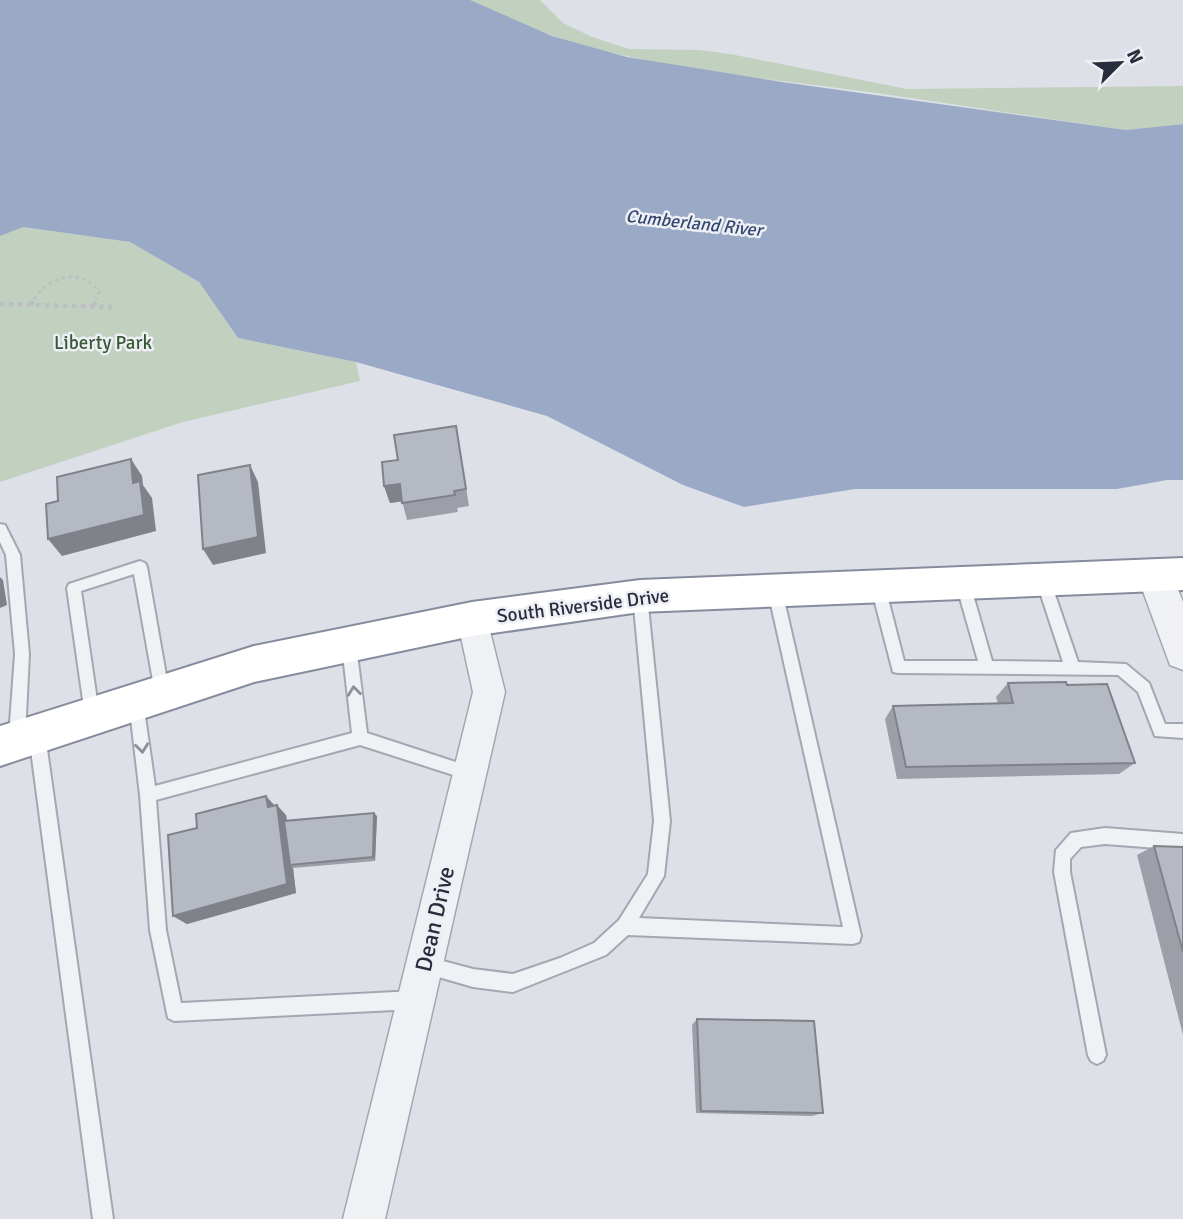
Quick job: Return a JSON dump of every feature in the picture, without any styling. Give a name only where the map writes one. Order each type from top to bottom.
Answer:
[{"type":"highway","name":"South Riverside Drive","points":[[18,740],[254,664],[472,619],[640,596],[1169,574]]},
{"type":"street","points":[[1169,574],[1183,653]]},
{"type":"street","name":"Dean Drive","points":[[364,1219],[489,692],[472,619]]},
{"type":"lane","points":[[0,529],[13,555],[22,654],[18,740],[103,1219]]},
{"type":"lane","points":[[92,715],[74,588],[140,567],[149,696],[148,795],[158,930],[174,1012],[416,1000]]},
{"type":"lane","points":[[1042,580],[1073,668]]},
{"type":"lane","points":[[963,584],[987,668]]},
{"type":"lane","points":[[878,587],[898,667],[1121,669],[1144,688],[1160,731],[1183,731]]},
{"type":"lane","points":[[625,926],[853,936],[775,591]]},
{"type":"lane","points":[[424,965],[473,978],[513,983],[600,949],[625,926],[656,876],[662,821],[640,596]]},
{"type":"lane","points":[[349,644],[360,738]]},
{"type":"lane","points":[[148,795],[360,738],[469,773]]},
{"type":"lane","points":[[1097,1055],[1062,872],[1062,856],[1077,839],[1105,836],[1183,842]]},
{"type":"path","points":[[30,305],[33,297],[48,284],[81,277],[96,285],[99,292],[93,307]]},
{"type":"path","points":[[0,304],[116,307]]},
{"type":"green space","points":[[470,0],[540,0],[563,23],[592,37],[629,49],[699,50],[730,54],[907,89],[1183,86],[1183,124],[1126,130],[650,61],[558,37],[513,21]]},
{"type":"green space","name":"Liberty Park","points":[[0,212],[23,227],[130,242],[199,282],[238,338],[356,362],[360,381],[183,422],[0,482]]},
{"type":"water","name":"Cumberland River","points":[[0,0],[470,0],[552,36],[627,57],[782,82],[1126,130],[1183,124],[1183,480],[1167,480],[1117,489],[855,489],[744,507],[683,485],[547,416],[356,362],[238,338],[199,282],[130,242],[23,227],[0,236]]},
{"type":"building","points":[[456,426],[466,489],[454,491],[455,495],[402,503],[400,484],[384,486],[382,462],[398,460],[394,435]]},
{"type":"building","points":[[131,459],[133,483],[140,481],[144,515],[48,539],[46,504],[58,501],[57,477]]},
{"type":"building","points":[[250,465],[258,537],[203,549],[198,475]]},
{"type":"building","points":[[1066,682],[1067,685],[1107,684],[1135,763],[906,767],[893,706],[1013,703],[1008,683]]},
{"type":"building","points":[[266,796],[268,807],[277,805],[287,884],[173,916],[168,835],[197,828],[196,814]]},
{"type":"building","points":[[374,813],[373,857],[290,865],[284,821]]},
{"type":"building","points":[[1154,846],[1183,847],[1183,952]]},
{"type":"building","points":[[697,1019],[814,1021],[823,1113],[701,1111]]}]
